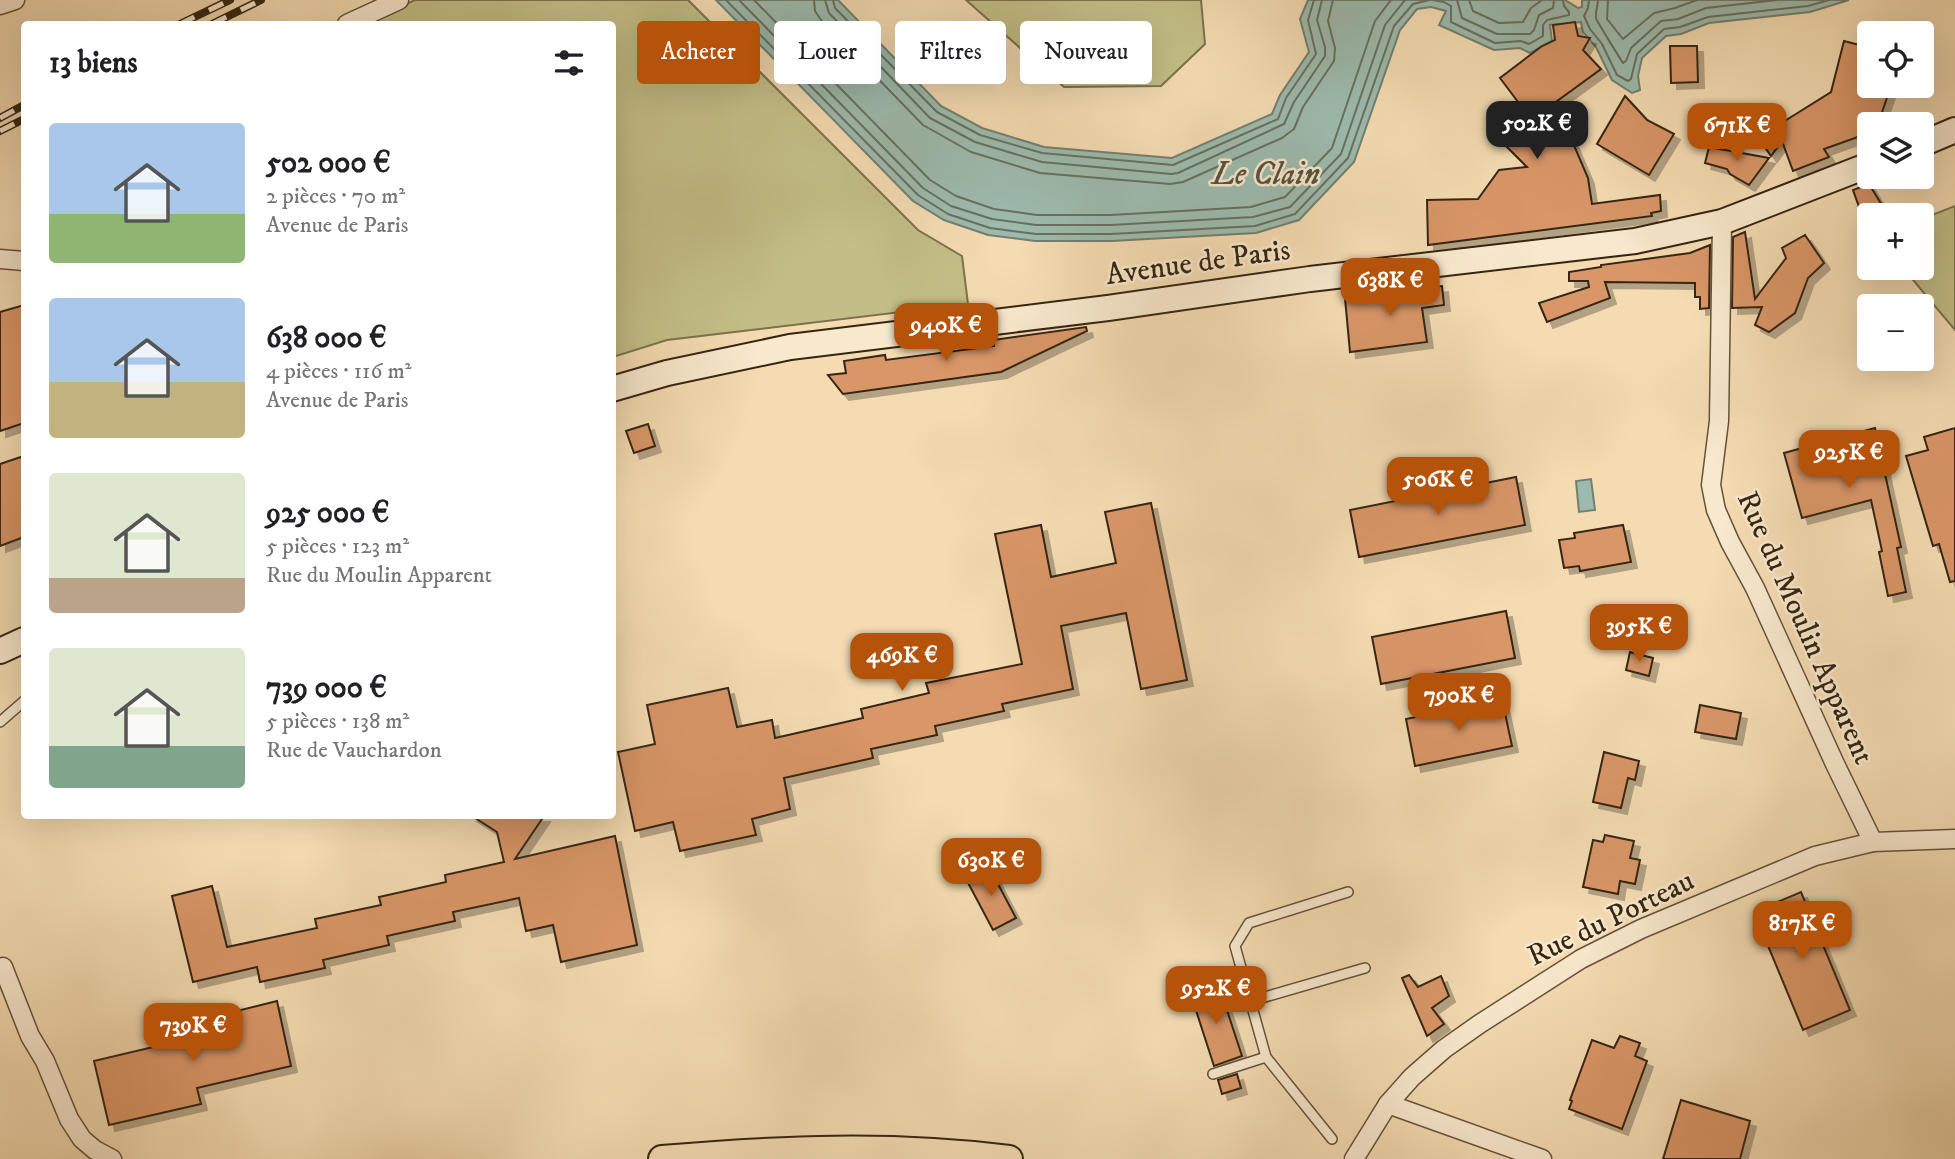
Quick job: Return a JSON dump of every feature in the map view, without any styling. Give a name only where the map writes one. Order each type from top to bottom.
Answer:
[{"type":"main road","points":[[1934,139],[1955,130]]},
{"type":"main road","name":"Avenue de Paris","points":[[616,388],[667,373],[790,347],[1108,308],[1310,279],[1635,241],[1722,222],[1857,170]]},
{"type":"main road","points":[[0,651],[21,641]]},
{"type":"main road","points":[[662,1159],[832,1148],[902,1150],[1009,1159]]},
{"type":"street","points":[[0,5],[15,0]]},
{"type":"street","points":[[353,21],[399,0]]},
{"type":"street","name":"Rue du Moulin Apparent","points":[[1722,222],[1719,421],[1711,485],[1716,510],[1873,842]]},
{"type":"street","points":[[0,259],[21,261]]},
{"type":"street","name":"Rue du Porteau","points":[[1354,1159],[1388,1104],[1412,1077],[1444,1049],[1581,959],[1641,929],[1815,856],[1873,842],[1955,839]]},
{"type":"street","points":[[1,963],[30,1036],[45,1062],[69,1119],[82,1139],[94,1150],[112,1159]]},
{"type":"street","points":[[1388,1104],[1542,1159]]},
{"type":"lane","points":[[0,722],[21,704]]},
{"type":"lane","points":[[1332,1139],[1266,1057],[1235,946],[1249,923],[1348,892]]},
{"type":"lane","points":[[1251,1001],[1365,968]]},
{"type":"lane","points":[[1213,1074],[1266,1057]]},
{"type":"shaded area","points":[[415,0],[688,0],[709,21],[637,21],[637,84],[760,84],[760,72],[918,230],[962,256],[968,304],[667,340],[616,356],[616,21],[370,21]]},
{"type":"shaded area","points":[[966,0],[1201,0],[1205,44],[1161,86],[1064,87],[1061,84],[1152,84],[1152,21],[1020,21],[1020,48],[1006,36],[1006,21],[990,21]]},
{"type":"shaded area","points":[[1955,206],[1955,330],[1934,305],[1934,294],[1925,294],[1913,280],[1934,280],[1934,214]]},
{"type":"water","name":"Le Clain","points":[[716,0],[838,0],[858,21],[774,21],[774,59],[760,45],[760,21],[737,21]]},
{"type":"water","name":"Le Clain","points":[[1308,0],[1565,0],[1578,8],[1582,7],[1582,0],[1849,0],[1810,12],[1709,23],[1681,34],[1666,36],[1642,58],[1638,76],[1640,90],[1632,93],[1612,80],[1596,47],[1583,32],[1581,22],[1550,25],[1552,41],[1530,53],[1520,48],[1494,50],[1439,25],[1446,11],[1431,7],[1417,9],[1400,30],[1354,162],[1299,220],[1256,233],[1112,241],[1035,241],[988,235],[944,220],[913,201],[798,84],[881,84],[881,44],[895,59],[895,84],[920,84],[941,106],[982,128],[1044,147],[1172,158],[1272,114],[1280,95],[1309,52],[1300,19]]},
{"type":"water","points":[[1591,479],[1595,510],[1579,512],[1576,481]]},
{"type":"building","points":[[1575,22],[1578,36],[1590,38],[1583,50],[1601,69],[1549,107],[1553,138],[1570,136],[1588,178],[1592,204],[1660,195],[1661,211],[1651,213],[1652,216],[1428,245],[1427,200],[1478,199],[1499,170],[1527,167],[1504,144],[1509,133],[1539,130],[1500,78],[1542,46],[1555,40],[1553,25]]},
{"type":"building","points":[[1844,41],[1857,44],[1857,98],[1887,98],[1882,112],[1857,112],[1857,137],[1824,149],[1829,157],[1793,171],[1782,141],[1771,156],[1751,127],[1776,111],[1783,122],[1831,92]]},
{"type":"building","points":[[1670,46],[1697,46],[1698,82],[1671,83]]},
{"type":"building","points":[[1625,96],[1647,120],[1674,134],[1649,175],[1597,144]]},
{"type":"building","points":[[1709,147],[1769,158],[1749,185],[1730,174],[1727,169],[1705,163]]},
{"type":"building","points":[[1872,189],[1881,203],[1858,203],[1853,190]]},
{"type":"building","points":[[1745,232],[1755,299],[1786,258],[1782,248],[1805,235],[1824,263],[1808,278],[1795,313],[1769,332],[1755,325],[1762,307],[1732,308],[1733,237]]},
{"type":"building","points":[[1710,245],[1709,308],[1700,309],[1700,297],[1695,297],[1695,283],[1605,282],[1610,298],[1547,322],[1539,303],[1589,287],[1588,281],[1569,281],[1569,272],[1690,253]]},
{"type":"building","points":[[1442,286],[1444,305],[1422,308],[1427,342],[1350,352],[1345,298]]},
{"type":"building","points":[[21,306],[21,424],[0,431],[0,312]]},
{"type":"building","points":[[1086,327],[1087,331],[1001,372],[843,394],[828,375],[846,373],[844,361],[885,355],[886,360],[994,346],[993,340]]},
{"type":"building","points":[[648,424],[655,446],[634,453],[626,431]]},
{"type":"building","points":[[1875,428],[1901,547],[1897,548],[1906,592],[1888,596],[1871,500],[1802,518],[1784,453]]},
{"type":"building","points":[[1955,428],[1955,581],[1950,582],[1939,544],[1933,546],[1906,456],[1928,450],[1924,437]]},
{"type":"building","points":[[21,457],[21,538],[0,546],[0,464]]},
{"type":"building","points":[[1516,477],[1525,525],[1359,557],[1350,510]]},
{"type":"building","points":[[1151,503],[1187,680],[1141,689],[1126,613],[1061,626],[1073,689],[1002,704],[1004,711],[935,726],[937,735],[871,749],[873,758],[784,778],[790,809],[752,819],[756,835],[680,851],[673,822],[635,831],[618,752],[655,744],[647,705],[728,688],[737,727],[772,720],[775,738],[863,718],[861,709],[929,693],[926,683],[1022,664],[995,534],[1041,525],[1051,577],[1116,563],[1105,512]]},
{"type":"building","points":[[1623,525],[1631,562],[1580,571],[1579,566],[1564,568],[1559,540],[1575,538],[1574,533]]},
{"type":"building","points":[[1506,611],[1515,658],[1381,684],[1372,637]]},
{"type":"building","points":[[1630,652],[1653,658],[1649,676],[1626,670]]},
{"type":"building","points":[[1502,699],[1512,746],[1415,766],[1406,719]]},
{"type":"building","points":[[1700,705],[1741,713],[1736,739],[1695,732]]},
{"type":"building","points":[[1604,752],[1639,761],[1635,780],[1628,778],[1621,808],[1593,802]]},
{"type":"building","points":[[477,819],[542,819],[515,859],[615,836],[637,945],[561,962],[553,925],[526,931],[519,898],[453,912],[455,921],[387,936],[389,945],[323,960],[325,968],[260,982],[257,967],[193,982],[172,896],[212,886],[227,947],[317,928],[315,919],[381,905],[379,897],[446,882],[445,875],[504,862],[497,832]]},
{"type":"building","points":[[1605,835],[1634,841],[1630,858],[1640,860],[1635,884],[1620,881],[1618,894],[1583,887],[1593,840],[1603,842]]},
{"type":"building","points":[[989,867],[1016,918],[993,930],[966,879]]},
{"type":"building","points":[[1801,892],[1850,1010],[1803,1030],[1754,912]]},
{"type":"building","points":[[1409,975],[1418,987],[1441,976],[1449,996],[1432,1008],[1444,1024],[1427,1036],[1402,978]]},
{"type":"building","points":[[1219,986],[1242,1056],[1214,1066],[1191,995]]},
{"type":"building","points":[[277,1001],[291,1066],[197,1088],[201,1104],[109,1125],[94,1061],[187,1039],[184,1024]]},
{"type":"building","points":[[1620,1036],[1640,1043],[1635,1056],[1647,1061],[1622,1129],[1569,1109],[1592,1040],[1614,1048]]},
{"type":"building","points":[[1237,1074],[1241,1088],[1222,1094],[1218,1080]]},
{"type":"building","points":[[1681,1100],[1750,1121],[1740,1159],[1663,1159]]},
{"type":"railway","points":[[186,21],[230,0]]},
{"type":"railway","points":[[218,21],[261,0]]},
{"type":"railway","points":[[0,118],[21,107]]},
{"type":"railway","points":[[0,131],[21,120]]}]
